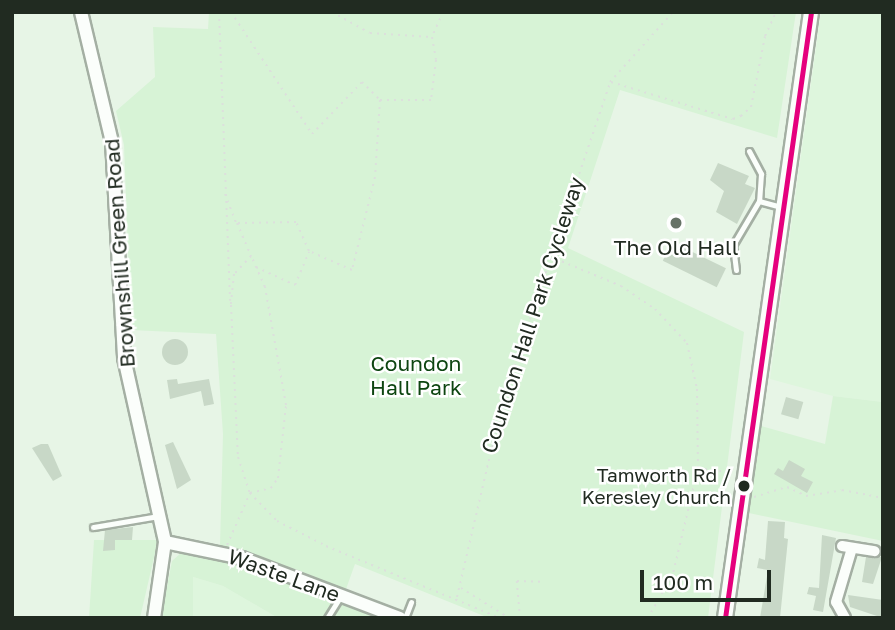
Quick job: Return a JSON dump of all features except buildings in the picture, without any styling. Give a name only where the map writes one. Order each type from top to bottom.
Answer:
[{"type":"main road","points":[[725,618],[749,474],[811,12]]},
{"type":"street","name":"Brownshill Green Road","points":[[80,12],[112,142],[124,358],[162,516],[165,542],[154,618]]},
{"type":"street","name":"Waste Lane","points":[[165,542],[224,552],[400,618]]},
{"type":"street","points":[[845,618],[836,601],[847,547],[879,549]]},
{"type":"lane","points":[[736,270],[733,245],[759,201],[761,174],[749,151]]},
{"type":"lane","points":[[759,201],[785,208]]},
{"type":"lane","points":[[93,527],[162,516]]},
{"type":"lane","points":[[327,618],[341,596]]},
{"type":"lane","points":[[405,618],[411,602]]},
{"type":"path","points":[[219,12],[224,191],[238,457],[250,493],[277,521],[326,546],[500,618]]},
{"type":"path","points":[[231,12],[312,134],[362,82],[380,100],[431,100],[436,60],[432,37],[443,12]]},
{"type":"path","points":[[332,12],[370,33],[432,37]]},
{"type":"path","name":"Coundon Hall Park Cycleway","points":[[456,599],[488,450],[548,255],[610,82],[673,12]]},
{"type":"path","points":[[610,82],[733,119],[741,116],[751,107],[765,36],[776,12]]},
{"type":"path","points":[[236,223],[296,222],[309,251],[352,270],[374,177],[380,100]]},
{"type":"path","points":[[224,191],[265,287],[286,405],[278,478],[271,488],[250,493]]},
{"type":"path","points":[[256,267],[295,285],[309,251]]},
{"type":"path","points":[[548,255],[621,286],[655,309],[687,343],[697,389],[698,468],[673,574],[648,618]]},
{"type":"path","points":[[230,305],[234,274],[251,256]]},
{"type":"path","points":[[698,468],[756,476],[754,497],[787,487],[806,496],[842,489],[883,498]]},
{"type":"path","points":[[224,552],[250,493]]},
{"type":"path","points":[[520,618],[522,599],[517,581],[541,582]]},
{"type":"path","points":[[460,587],[509,618]]},
{"type":"shaded area","points":[[821,12],[883,12],[883,402],[833,396],[770,379]]},
{"type":"shaded area","points":[[193,577],[223,586],[278,618],[193,618]]},
{"type":"green space","name":"Coundon Hall Park","points":[[209,12],[796,12],[777,138],[620,90],[568,248],[744,332],[708,618],[489,618],[355,564],[346,589],[220,545],[223,434],[216,334],[131,330],[124,145],[116,111],[155,77],[153,27],[208,29]]},
{"type":"green space","points":[[833,396],[883,402],[883,541],[749,513],[761,426],[825,444]]},
{"type":"green space","points":[[94,540],[158,540],[140,618],[89,618]]},
{"type":"green space","points":[[182,552],[218,555],[383,618],[278,618],[223,586],[193,577],[193,618],[161,618],[172,561]]},
{"type":"transit line","points":[[725,618],[811,12]]},
{"type":"place","name":"The Old Hall","points":[[676,223]]},
{"type":"place","name":"Tamworth Rd / Keresley Church","points":[[744,486]]}]
